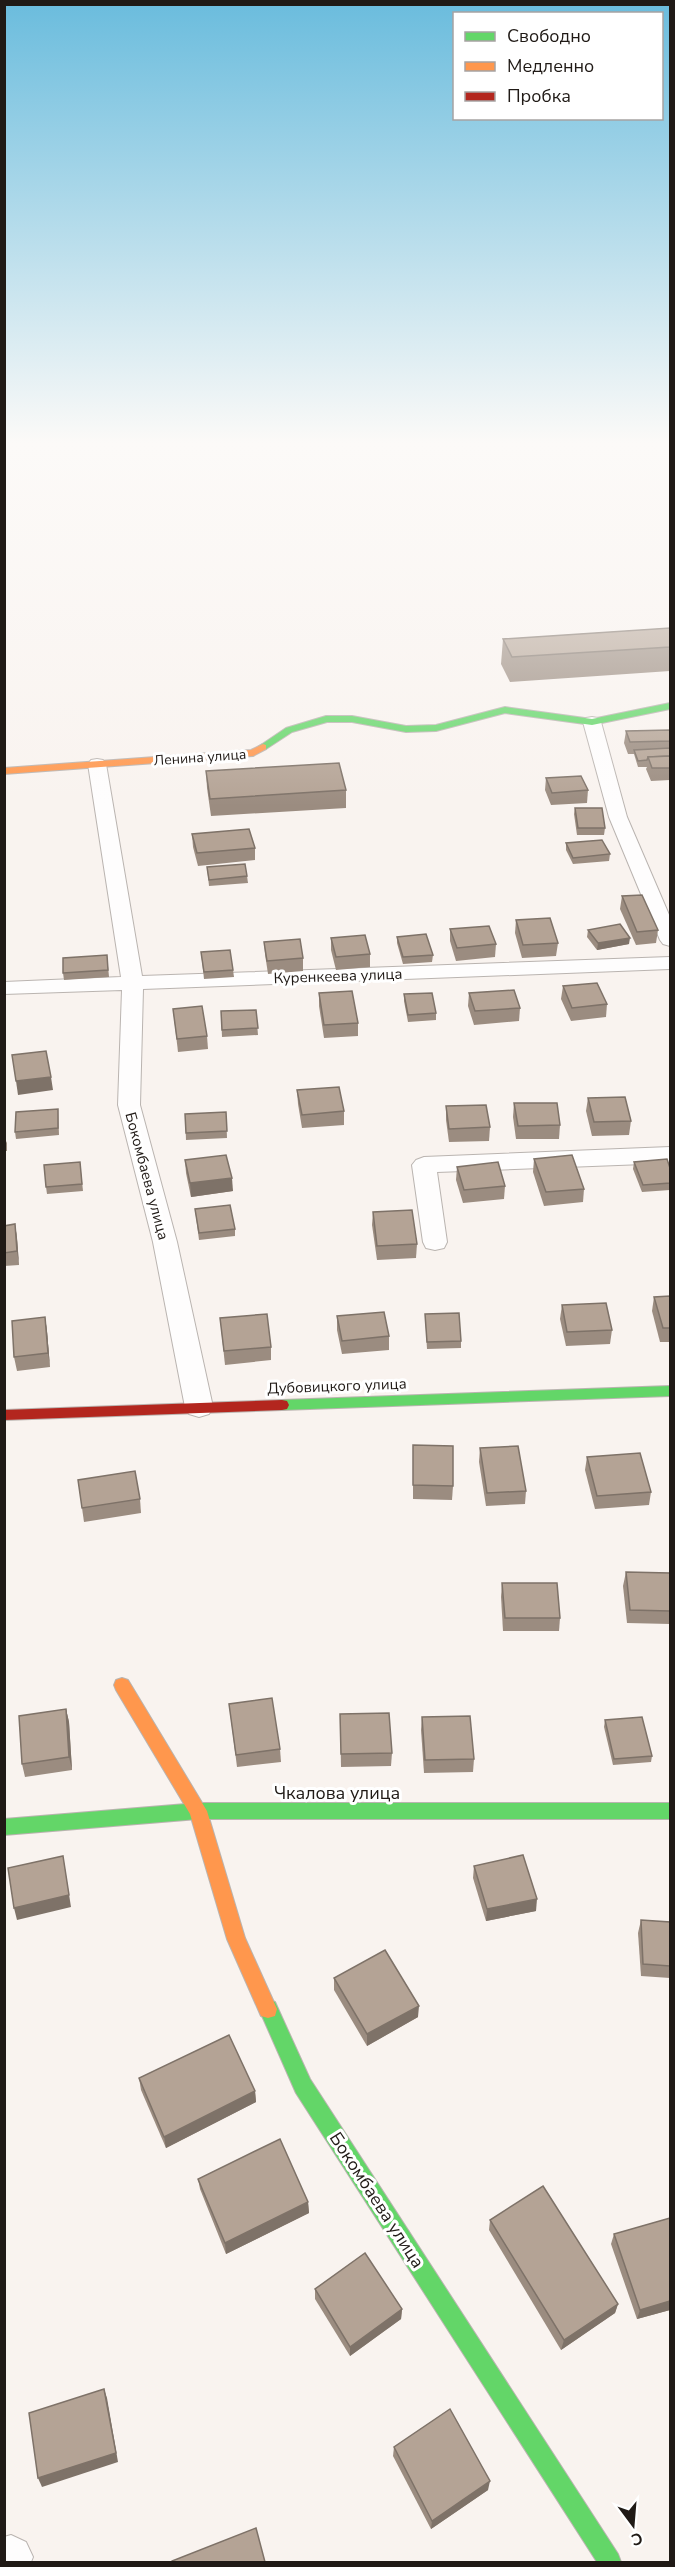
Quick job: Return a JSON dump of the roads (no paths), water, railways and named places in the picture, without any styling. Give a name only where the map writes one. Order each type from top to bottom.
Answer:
[{"type":"street","name":"Ленина улица","points":[[4,771],[253,753],[289,730],[326,719],[352,719],[406,729],[436,728],[505,711],[592,722],[670,706]]},
{"type":"street","points":[[592,722],[618,817],[670,940]]},
{"type":"street","name":"Бокомбаева улица","points":[[97,765],[133,983],[129,1105],[165,1242],[199,1407]]},
{"type":"street","name":"Куренкеева улица","points":[[4,988],[670,963]]},
{"type":"street","points":[[435,1242],[424,1165],[670,1155]]},
{"type":"street","name":"Дубовицкого улица","points":[[4,1415],[670,1391]]},
{"type":"street","name":"Бокомбаева улица","points":[[122,1685],[198,1810],[236,1939],[303,2086],[610,2562]]},
{"type":"street","name":"Чкалова улица","points":[[4,1827],[198,1810],[670,1811]]}]
